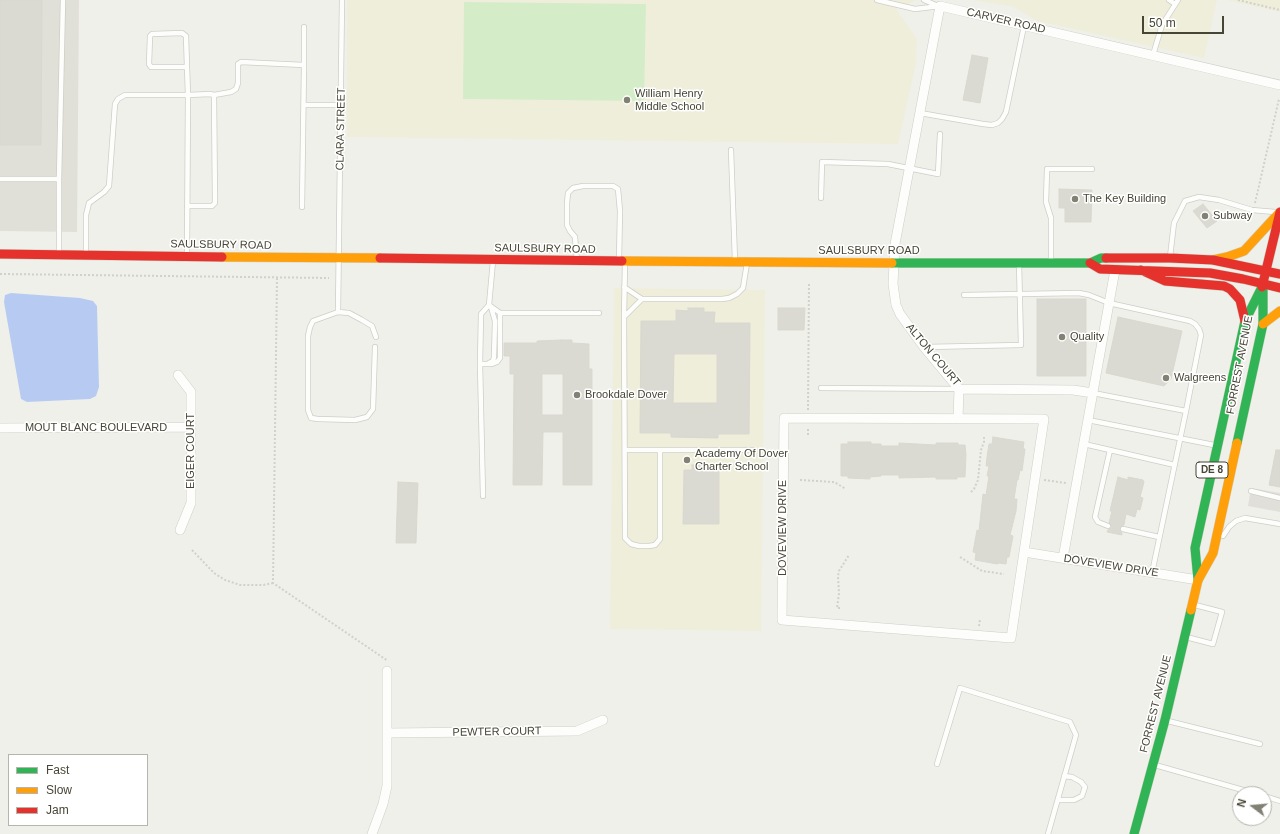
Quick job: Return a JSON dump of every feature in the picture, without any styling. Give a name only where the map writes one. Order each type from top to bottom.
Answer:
[{"type":"main road","points":[[1213,260],[1244,251],[1280,212]]},
{"type":"main road","name":"DE 8","points":[[1263,285],[1280,212]]},
{"type":"main road","name":"SAULSBURY ROAD","points":[[0,254],[735,263],[1090,263],[1101,258],[1170,258],[1213,260],[1280,274]]},
{"type":"main road","name":"SAULSBURY ROAD","points":[[1090,263],[1100,269],[1210,273],[1280,288]]},
{"type":"main road","points":[[1141,270],[1164,281],[1224,286],[1230,289],[1240,300],[1245,321]]},
{"type":"main road","name":"FORREST AVENUE","points":[[1198,580],[1195,548],[1245,321],[1263,285]]},
{"type":"main road","name":"FORREST AVENUE","points":[[1134,834],[1165,720],[1198,580],[1213,553],[1263,324],[1263,285]]},
{"type":"main road","points":[[1263,324],[1280,311]]},
{"type":"street","name":"CARVER ROAD","points":[[941,3],[1024,26],[1280,85]]},
{"type":"street","points":[[894,263],[895,244],[941,3]]},
{"type":"street","name":"ALTON COURT","points":[[894,263],[893,284],[896,305],[905,322],[959,389],[1073,390],[1093,393]]},
{"type":"street","points":[[1063,558],[1115,270]]},
{"type":"street","name":"EIGER COURT","points":[[178,375],[191,392],[191,503],[180,530]]},
{"type":"street","points":[[958,419],[959,389]]},
{"type":"street","name":"DOVEVIEW DRIVE","points":[[784,418],[1044,419],[1024,552],[1011,638],[782,620],[784,418]]},
{"type":"street","name":"MOUT BLANC BOULEVARD","points":[[0,428],[191,427]]},
{"type":"street","name":"DOVEVIEW DRIVE","points":[[1024,552],[1198,580]]},
{"type":"street","points":[[372,834],[383,804],[387,786],[390,667]]},
{"type":"street","name":"PEWTER COURT","points":[[388,733],[577,731],[603,720]]},
{"type":"lane","points":[[59,255],[63,0]]},
{"type":"lane","name":"CLARA STREET","points":[[338,312],[342,0]]},
{"type":"lane","points":[[877,0],[915,8],[941,3]]},
{"type":"lane","points":[[924,0],[941,3]]},
{"type":"lane","points":[[1153,55],[1162,25],[1177,2],[1169,0]]},
{"type":"lane","points":[[920,112],[983,124],[992,125],[998,123],[1006,112],[1024,26]]},
{"type":"lane","points":[[302,207],[304,27]]},
{"type":"lane","points":[[187,67],[151,67],[148,64],[150,36],[152,34],[182,33],[186,36],[188,95],[187,256]]},
{"type":"lane","points":[[86,255],[86,215],[89,203],[104,192],[109,186],[115,104],[118,99],[126,94],[210,94],[214,96],[231,92],[236,89],[238,83],[238,64],[241,62],[304,65]]},
{"type":"lane","points":[[187,206],[212,206],[215,203],[214,96]]},
{"type":"lane","points":[[304,105],[341,104]]},
{"type":"lane","points":[[821,198],[822,162],[888,164],[938,174],[940,134]]},
{"type":"lane","points":[[731,150],[735,263]]},
{"type":"lane","points":[[1051,263],[1051,218],[1046,202],[1047,169],[1092,169]]},
{"type":"lane","points":[[0,179],[59,180]]},
{"type":"lane","points":[[578,261],[575,237],[567,225],[568,193],[573,188],[583,186],[613,186],[618,189],[624,287],[625,538],[631,544],[650,546],[655,544],[660,539],[660,450]]},
{"type":"lane","points":[[1170,258],[1174,223],[1185,201],[1199,197],[1219,200],[1252,210],[1280,212]]},
{"type":"lane","points":[[486,364],[491,363],[494,357],[495,321],[490,306],[493,260]]},
{"type":"lane","points":[[624,287],[642,299],[729,298],[737,294],[743,288],[747,263]]},
{"type":"lane","points":[[924,347],[1021,345],[1019,263]]},
{"type":"lane","points":[[964,295],[1079,293],[1089,295],[1109,303],[1190,321],[1199,329],[1201,335],[1152,572]]},
{"type":"lane","points":[[624,317],[642,299]]},
{"type":"lane","points":[[490,306],[500,313],[599,313]]},
{"type":"lane","points":[[482,496],[480,364],[481,314],[490,306]]},
{"type":"lane","points":[[375,347],[373,409],[367,417],[356,420],[318,420],[311,418],[308,410],[308,336],[313,321],[338,312],[349,313],[372,326],[376,337]]},
{"type":"lane","points":[[480,364],[492,364],[497,362],[500,358],[500,313]]},
{"type":"lane","points":[[821,388],[959,389]]},
{"type":"lane","points":[[1093,393],[1186,411]]},
{"type":"lane","points":[[1088,420],[1218,446]]},
{"type":"lane","points":[[1084,444],[1174,465]]},
{"type":"lane","points":[[625,450],[753,450]]},
{"type":"lane","points":[[1108,526],[1098,522],[1095,517],[1110,450]]},
{"type":"lane","points":[[1251,492],[1280,498]]},
{"type":"lane","points":[[1213,553],[1229,527],[1236,521],[1244,518],[1280,524]]},
{"type":"lane","points":[[1123,529],[1159,537]]},
{"type":"lane","points":[[1185,637],[1214,644],[1222,612],[1192,604]]},
{"type":"lane","points":[[937,764],[960,688],[1070,722],[1076,735],[1048,834]]},
{"type":"lane","points":[[1165,720],[1260,744]]},
{"type":"lane","points":[[1153,764],[1232,787]]},
{"type":"lane","points":[[1058,800],[1074,800],[1082,796],[1085,787],[1081,782],[1072,777],[1064,776]]},
{"type":"path","points":[[1238,0],[1280,10]]},
{"type":"path","points":[[1254,205],[1279,100]]},
{"type":"path","points":[[0,274],[329,278]]},
{"type":"path","points":[[273,583],[277,278]]},
{"type":"path","points":[[808,283],[808,413]]},
{"type":"path","points":[[808,424],[808,435]]},
{"type":"path","points":[[971,492],[978,480],[984,437]]},
{"type":"path","points":[[1041,479],[1066,483]]},
{"type":"path","points":[[800,480],[834,482],[846,489]]},
{"type":"path","points":[[192,550],[214,573],[225,580],[240,585],[264,585],[273,583],[390,667]]},
{"type":"path","points":[[840,608],[837,608],[839,593],[838,576],[849,555]]},
{"type":"path","points":[[960,557],[982,571],[1004,574]]},
{"type":"shaded area","points":[[0,0],[79,0],[77,232],[0,231]]},
{"type":"shaded area","name":"William Henry Middle School","points":[[347,0],[917,0],[896,9],[917,39],[916,63],[898,144],[347,137]]},
{"type":"shaded area","points":[[973,0],[1217,0],[1204,58],[1037,21],[1014,7]]},
{"type":"shaded area","points":[[1227,0],[1280,0],[1280,12]]},
{"type":"shaded area","name":"Academy Of Dover Charter School","points":[[614,288],[765,290],[761,631],[610,629]]},
{"type":"shaded area","points":[[1251,488],[1280,493],[1280,512],[1248,506]]},
{"type":"green space","points":[[464,2],[646,4],[644,101],[463,99]]},
{"type":"water","points":[[11,293],[80,298],[93,301],[97,306],[99,387],[96,396],[90,399],[27,402],[21,399],[4,302],[5,295]]},
{"type":"building","points":[[0,0],[42,0],[41,145],[0,145]]},
{"type":"building","points":[[972,55],[988,58],[980,103],[963,100]]},
{"type":"building","name":"The Key Building","points":[[1059,189],[1092,190],[1091,222],[1065,222],[1065,208],[1059,208]]},
{"type":"building","name":"Subway","points":[[1203,204],[1217,221],[1207,228],[1193,211]]},
{"type":"building","name":"Quality","points":[[1037,299],[1086,299],[1086,376],[1037,376]]},
{"type":"building","points":[[688,308],[704,308],[704,312],[715,312],[714,323],[750,323],[749,434],[718,434],[718,438],[671,437],[671,433],[640,433],[641,321],[676,321],[676,310],[688,311]],"holes":[[[674,354],[717,354],[717,403],[673,403]]]},
{"type":"building","points":[[778,308],[805,308],[804,330],[778,330]]},
{"type":"building","points":[[1118,317],[1182,331],[1171,379],[1164,386],[1106,373]]},
{"type":"building","name":"Brookdale Dover","points":[[572,340],[572,343],[589,344],[589,369],[592,369],[592,485],[563,485],[563,432],[543,432],[542,485],[513,485],[514,374],[510,374],[510,356],[504,356],[504,343],[537,343],[537,341]],"holes":[[[542,374],[563,374],[563,415],[542,415]]]},
{"type":"building","points":[[993,437],[1024,442],[1023,449],[1025,449],[1022,471],[1020,470],[1017,480],[1014,499],[1017,499],[1016,511],[1010,535],[1013,536],[1009,557],[1007,557],[1006,564],[975,560],[976,553],[973,552],[977,530],[979,531],[983,494],[986,495],[989,476],[987,476],[989,466],[986,466],[987,457],[989,444],[992,444]]},
{"type":"building","points":[[848,442],[871,442],[871,444],[881,444],[881,446],[899,446],[899,443],[936,445],[936,443],[958,443],[958,445],[965,445],[965,477],[957,477],[957,479],[936,479],[936,477],[899,478],[899,475],[881,475],[870,477],[870,479],[848,478],[848,476],[841,476],[841,444],[848,444]]},
{"type":"building","points":[[1276,450],[1280,450],[1280,487],[1269,485]]},
{"type":"building","points":[[692,465],[706,465],[706,469],[719,469],[719,524],[683,524],[684,470],[692,470]]},
{"type":"building","points":[[1118,477],[1128,480],[1128,477],[1143,480],[1144,482],[1140,497],[1143,498],[1140,510],[1137,509],[1135,517],[1126,514],[1124,525],[1119,529],[1122,535],[1107,532],[1112,527],[1109,523],[1112,511],[1110,511]]},
{"type":"building","points":[[398,482],[418,483],[416,543],[396,543]]},
{"type":"traffic: fast","points":[[892,263],[1090,263],[1101,258],[1106,258]]},
{"type":"traffic: fast","points":[[1237,443],[1263,324],[1263,285]]},
{"type":"traffic: fast","points":[[1198,580],[1195,548],[1245,321],[1262,287]]},
{"type":"traffic: fast","points":[[1134,834],[1165,720],[1191,610]]},
{"type":"traffic: slow","points":[[1213,260],[1244,251],[1279,213]]},
{"type":"traffic: slow","points":[[222,257],[380,258]]},
{"type":"traffic: slow","points":[[622,261],[892,263]]},
{"type":"traffic: slow","points":[[1263,324],[1280,311]]},
{"type":"traffic: slow","points":[[1191,610],[1198,580],[1213,553],[1237,443]]},
{"type":"traffic: jam","points":[[1262,287],[1280,212]]},
{"type":"traffic: jam","points":[[0,254],[222,257]]},
{"type":"traffic: jam","points":[[380,258],[622,261]]},
{"type":"traffic: jam","points":[[1106,258],[1213,260],[1280,274]]},
{"type":"traffic: jam","points":[[1090,263],[1100,269],[1210,273],[1280,288]]},
{"type":"traffic: jam","points":[[1141,270],[1165,281],[1224,286],[1230,289],[1240,300],[1245,321]]},
{"type":"place","name":"William Henry Middle School","points":[[627,100]]},
{"type":"place","name":"The Key Building","points":[[1075,199]]},
{"type":"place","name":"Subway","points":[[1205,216]]},
{"type":"place","name":"Quality","points":[[1062,337]]},
{"type":"place","name":"Walgreens","points":[[1166,378]]},
{"type":"place","name":"Brookdale Dover","points":[[577,395]]},
{"type":"place","name":"Academy Of Dover Charter School","points":[[687,460]]}]
